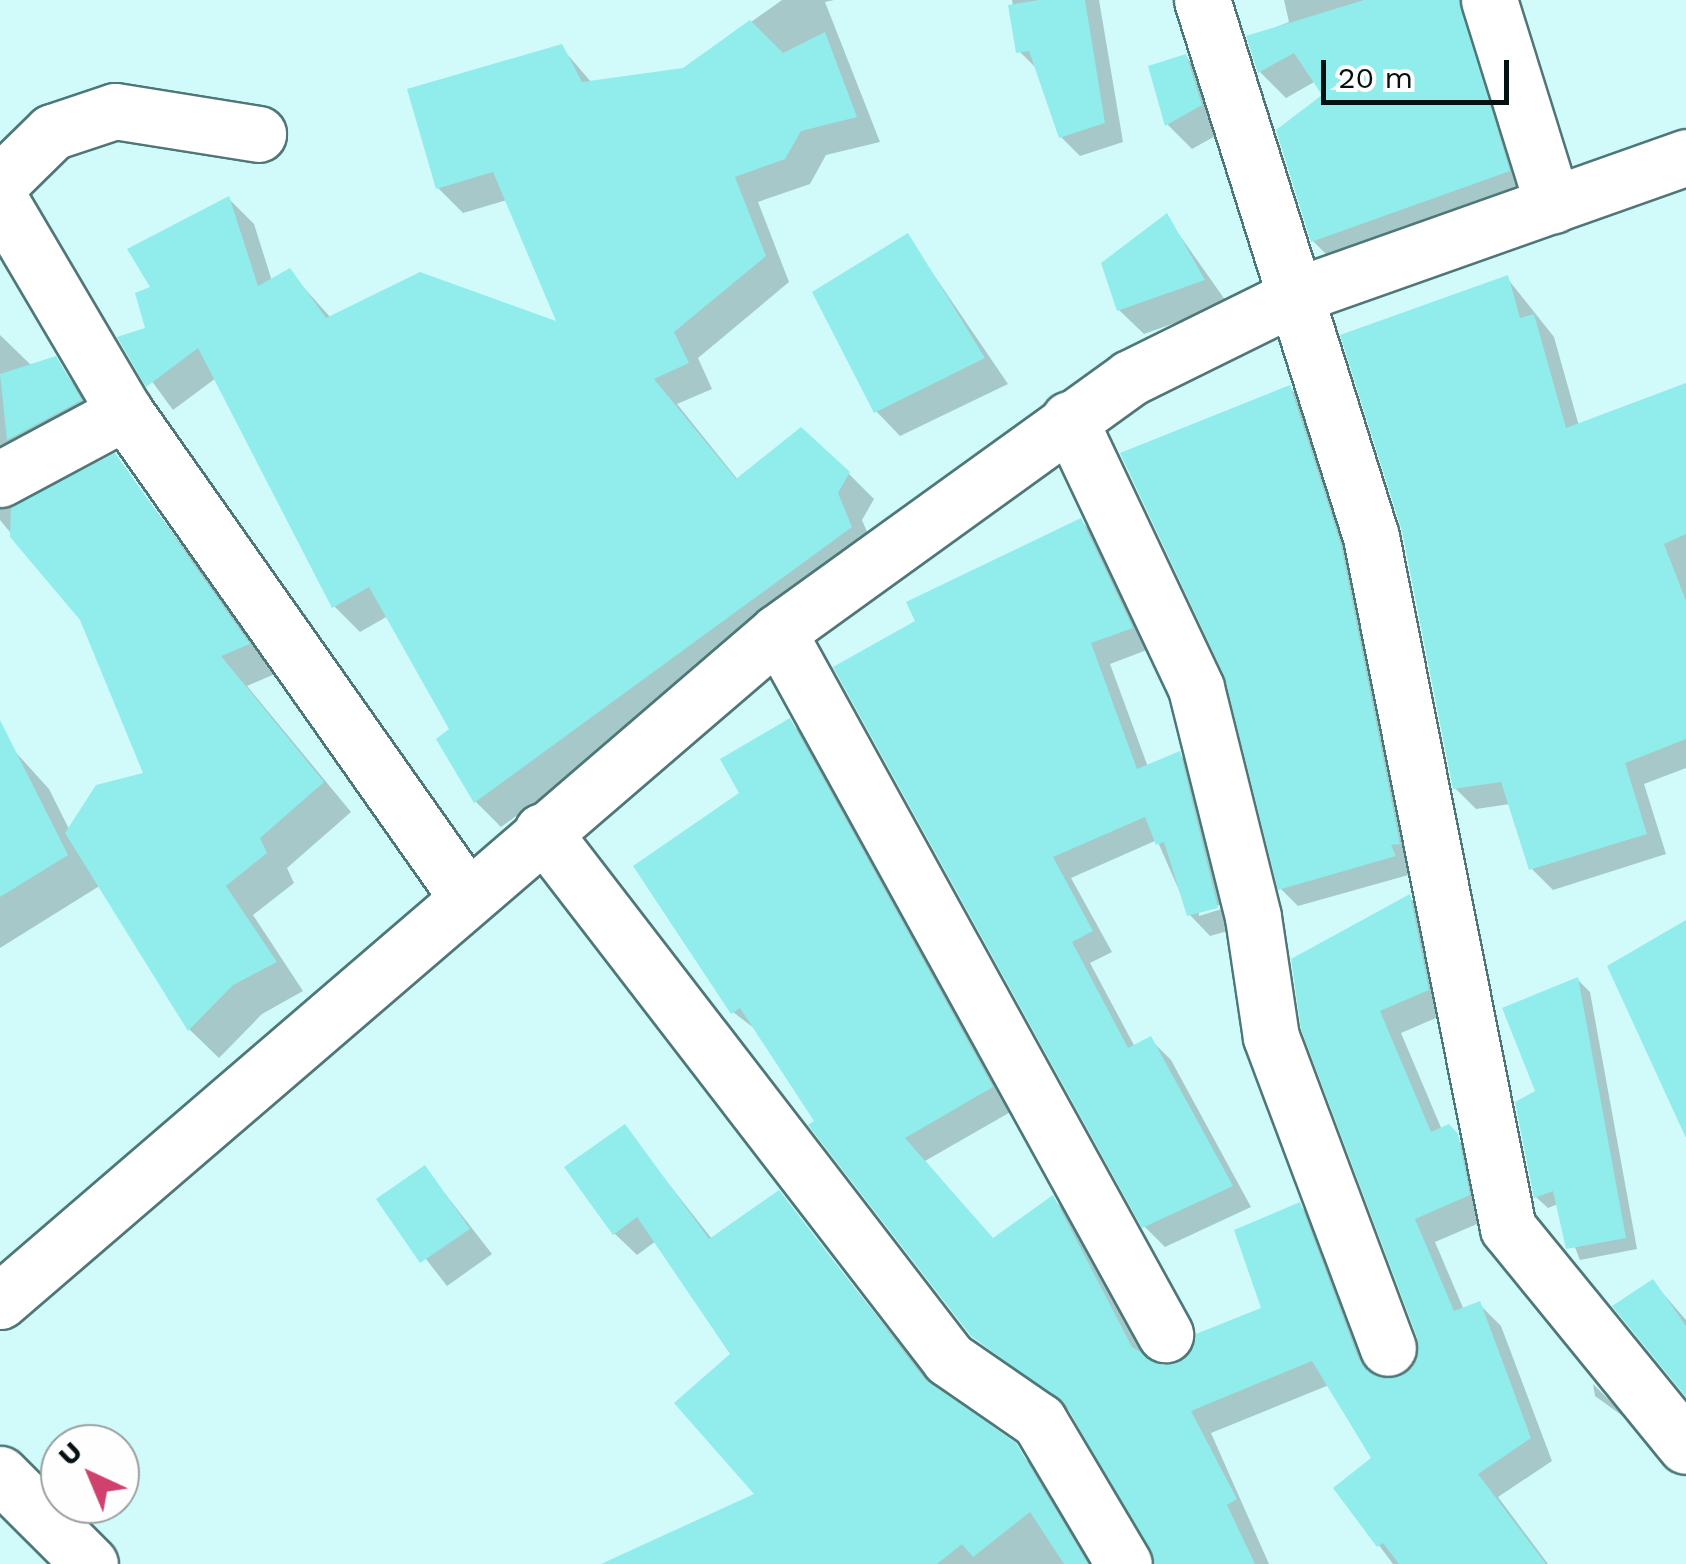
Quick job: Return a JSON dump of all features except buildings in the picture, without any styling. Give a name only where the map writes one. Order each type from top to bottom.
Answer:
[{"type":"street","points":[[1202,0],[1300,294],[1372,537],[1508,1228],[1686,1446]]},
{"type":"street","points":[[1489,0],[1552,204]]},
{"type":"street","points":[[0,183],[52,132],[115,110],[258,134]]},
{"type":"street","points":[[0,1301],[466,896],[778,632],[1069,419],[1187,346],[1300,294],[1686,158]]},
{"type":"street","points":[[0,200],[125,412],[466,896]]},
{"type":"street","points":[[0,480],[125,412]]},
{"type":"street","points":[[1069,419],[1196,688],[1253,917],[1270,1037],[1388,1348]]},
{"type":"street","points":[[778,632],[1165,1334]]},
{"type":"street","points":[[542,831],[949,1359],[1039,1421],[1124,1564]]},
{"type":"street","points":[[0,1474],[90,1564]]}]
